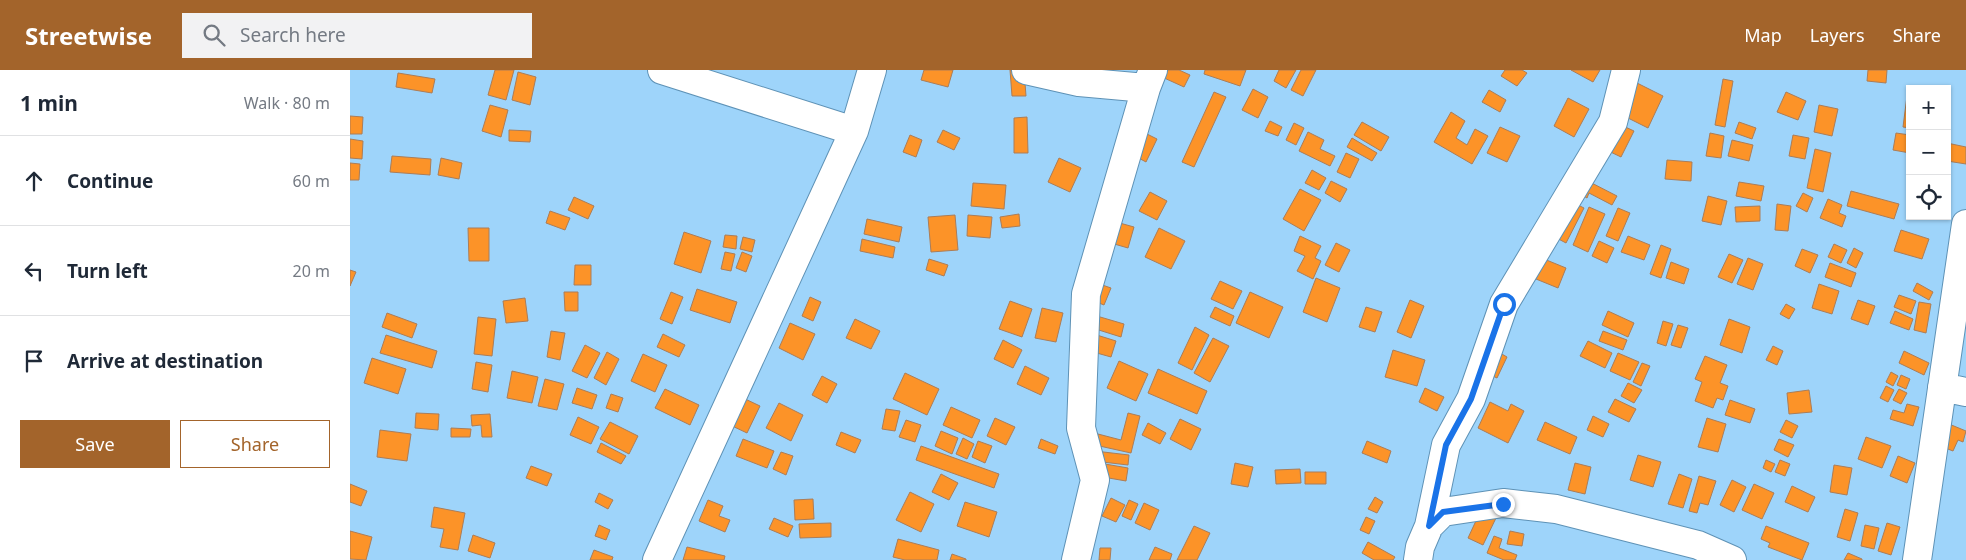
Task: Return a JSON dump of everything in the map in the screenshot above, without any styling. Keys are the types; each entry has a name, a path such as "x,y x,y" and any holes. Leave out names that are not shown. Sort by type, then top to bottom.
{"street":[{"path":"662,70 854,131"},
{"path":"657,560 854,131 872,70"},
{"path":"1026,70 1080,82 1150,79 1086,294 1081,428 1095,480 1076,560"},
{"path":"1418,560 1420,547 1429,526 1446,445 1471,399 1504,304 1613,122 1626,70"},
{"path":"1917,560 1954,390 1966,224"},
{"path":"1429,526 1443,512 1503,504 1547,508 1698,545 1732,560"}],"building":[{"path":"495,70 514,70 506,100 488,95"},
{"path":"924,70 953,70 948,87 921,80"},
{"path":"1010,70 1024,70 1026,96 1012,96"},
{"path":"1165,70 1179,70 1190,75 1184,87 1162,77"},
{"path":"1205,70 1246,70 1240,86 1204,74"},
{"path":"1279,70 1296,70 1286,88 1274,81"},
{"path":"1301,70 1316,70 1303,96 1291,90"},
{"path":"1505,70 1522,70 1527,73 1517,86 1501,76"},
{"path":"1571,70 1600,70 1593,82"},
{"path":"1868,70 1887,70 1886,83 1867,81"},
{"path":"518,72 536,77 530,105 512,100"},
{"path":"398,73 435,79 432,93 396,87"},
{"path":"1723,79 1733,81 1725,127 1715,125"},
{"path":"1631,80 1663,96 1648,128 1616,112"},
{"path":"1253,89 1268,97 1258,118 1242,110"},
{"path":"1489,90 1506,100 1500,112 1482,102"},
{"path":"1214,92 1226,97 1194,167 1182,162"},
{"path":"1786,92 1806,101 1798,120 1777,112"},
{"path":"1568,98 1589,109 1574,137 1554,126"},
{"path":"1906,104 1906,127 1903,127"},
{"path":"490,105 508,110 501,137 482,131"},
{"path":"1819,105 1838,109 1832,136 1814,132"},
{"path":"1451,112 1465,121 1456,138 1467,145 1475,129 1488,136 1472,164 1434,142"},
{"path":"350,116 363,117 362,134 350,134"},
{"path":"1027,117 1028,153 1014,153 1014,118"},
{"path":"1608,119 1634,131 1621,157 1596,145"},
{"path":"1270,121 1282,127 1278,136 1265,131"},
{"path":"1362,122 1389,137 1381,151 1354,135"},
{"path":"1739,122 1756,128 1752,139 1735,133"},
{"path":"1294,123 1304,128 1296,145 1286,140"},
{"path":"1133,127 1157,139 1146,162 1122,149"},
{"path":"1500,127 1520,136 1507,162 1487,153"},
{"path":"509,130 531,131 530,142 509,141"},
{"path":"943,130 960,138 954,150 937,142"},
{"path":"1308,132 1324,140 1320,149 1335,156 1330,166 1299,151"},
{"path":"1710,133 1724,136 1721,158 1706,156"},
{"path":"1896,133 1906,134 1906,152 1893,150"},
{"path":"910,135 922,140 916,157 903,152"},
{"path":"1793,135 1809,138 1805,159 1789,156"},
{"path":"1352,138 1377,153 1372,161 1347,147"},
{"path":"350,139 363,141 362,159 350,158"},
{"path":"1732,140 1753,145 1749,161 1728,156"},
{"path":"1951,144 1966,147 1966,164 1951,162"},
{"path":"1815,149 1831,153 1823,192 1807,188"},
{"path":"1346,153 1359,159 1350,178 1337,172"},
{"path":"392,156 431,159 430,175 390,172"},
{"path":"441,158 462,163 459,179 438,175"},
{"path":"1059,158 1081,168 1070,192 1048,182"},
{"path":"1667,160 1692,162 1691,181 1665,179"},
{"path":"350,163 360,164 359,180 350,180"},
{"path":"1312,170 1326,178 1319,190 1305,183"},
{"path":"1580,177 1617,196 1612,205 1589,193 1587,198 1573,190"},
{"path":"1331,181 1347,189 1340,202 1325,193"},
{"path":"1739,182 1764,186 1761,201 1736,196"},
{"path":"973,183 1006,185 1004,209 971,206"},
{"path":"1300,189 1321,200 1304,231 1283,219"},
{"path":"1851,191 1899,204 1894,219 1847,206"},
{"path":"1150,192 1167,201 1157,220 1139,211"},
{"path":"1803,193 1813,198 1807,212 1796,206"},
{"path":"1708,196 1727,201 1721,225 1702,221"},
{"path":"574,197 594,206 588,219 568,210"},
{"path":"1828,199 1842,205 1839,213 1846,216 1842,227 1820,218"},
{"path":"1568,200 1584,208 1566,243 1551,235"},
{"path":"1777,204 1791,206 1788,231 1775,230"},
{"path":"1760,206 1760,221 1736,222 1735,207"},
{"path":"1589,207 1605,214 1588,252 1573,245"},
{"path":"1618,208 1630,213 1618,241 1606,236"},
{"path":"550,211 570,218 565,230 546,223"},
{"path":"1019,214 1020,226 1002,228 1000,217"},
{"path":"955,215 958,250 931,252 928,217"},
{"path":"968,215 992,217 990,238 967,236"},
{"path":"867,219 902,227 899,242 864,234"},
{"path":"1109,220 1134,227 1128,248 1104,241"},
{"path":"468,228 489,228 489,261 469,261"},
{"path":"1159,228 1185,241 1171,269 1145,257"},
{"path":"1901,230 1929,239 1922,259 1894,251"},
{"path":"684,232 711,241 701,273 674,264"},
{"path":"725,235 737,236 736,249 723,247"},
{"path":"1300,236 1321,246 1315,258 1321,261 1313,279 1297,271 1305,256 1294,251"},
{"path":"1628,236 1650,245 1644,260 1621,252"},
{"path":"743,237 755,240 752,252 740,249"},
{"path":"862,239 895,247 893,258 860,251"},
{"path":"1599,241 1614,248 1607,263 1592,256"},
{"path":"1336,243 1350,250 1339,272 1325,265"},
{"path":"1834,244 1847,250 1841,263 1828,257"},
{"path":"1661,245 1671,249 1661,278 1650,274"},
{"path":"1854,248 1863,253 1856,268 1847,263"},
{"path":"1802,249 1818,255 1810,273 1795,266"},
{"path":"725,252 735,254 731,271 721,269"},
{"path":"742,252 752,256 746,272 736,268"},
{"path":"1729,254 1743,260 1732,283 1718,277"},
{"path":"1748,258 1763,264 1753,290 1737,284"},
{"path":"929,259 948,265 944,276 926,270"},
{"path":"1544,259 1566,268 1558,288 1536,279"},
{"path":"1671,262 1689,269 1684,284 1666,278"},
{"path":"1830,263 1856,273 1851,287 1825,277"},
{"path":"575,265 591,265 591,285 574,285"},
{"path":"350,270 356,272 350,286"},
{"path":"1316,278 1340,288 1327,322 1303,312"},
{"path":"1085,279 1111,288 1104,305 1079,295"},
{"path":"1220,281 1242,291 1233,309 1211,299"},
{"path":"1917,283 1933,292 1929,300 1913,291"},
{"path":"1819,284 1839,291 1832,314 1812,308"},
{"path":"697,289 737,302 730,323 690,310"},
{"path":"564,292 578,292 578,311 565,311"},
{"path":"671,292 683,297 672,324 660,319"},
{"path":"1250,292 1283,307 1269,338 1236,323"},
{"path":"1899,295 1916,301 1911,314 1894,307"},
{"path":"810,297 821,302 813,321 802,316"},
{"path":"525,298 528,321 506,323 503,301"},
{"path":"1410,300 1424,306 1411,338 1397,332"},
{"path":"1858,300 1875,306 1868,325 1851,319"},
{"path":"1010,301 1032,309 1022,337 999,329"},
{"path":"1919,302 1931,304 1926,333 1914,330"},
{"path":"1786,304 1795,309 1789,319 1780,314"},
{"path":"1215,307 1234,316 1230,326 1210,317"},
{"path":"1366,307 1382,312 1375,332 1359,327"},
{"path":"1042,308 1063,313 1056,342 1035,338"},
{"path":"1608,311 1634,323 1628,337 1602,325"},
{"path":"1895,311 1913,319 1909,330 1890,323"},
{"path":"387,313 417,324 412,338 382,327"},
{"path":"1090,314 1124,324 1121,337 1086,326"},
{"path":"478,317 496,319 492,356 474,354"},
{"path":"855,319 880,331 871,349 846,338"},
{"path":"1729,319 1750,327 1742,353 1720,345"},
{"path":"1663,321 1673,324 1666,346 1657,343"},
{"path":"790,323 815,334 803,360 779,348"},
{"path":"1678,325 1688,328 1681,348 1671,345"},
{"path":"1195,327 1209,335 1192,370 1178,363"},
{"path":"551,331 565,333 560,360 547,357"},
{"path":"1084,331 1116,341 1111,357 1079,348"},
{"path":"1603,331 1627,340 1623,350 1599,341"},
{"path":"663,334 685,345 679,357 657,347"},
{"path":"386,335 437,351 432,368 380,353"},
{"path":"1213,338 1229,346 1210,382 1194,373"},
{"path":"1003,340 1022,350 1013,368 994,359"},
{"path":"1588,341 1612,353 1605,368 1580,356"},
{"path":"585,345 600,353 587,378 572,371"},
{"path":"1773,346 1783,351 1777,365 1766,360"},
{"path":"1493,349 1507,357 1497,378 1482,371"},
{"path":"1393,350 1425,360 1417,386 1385,377"},
{"path":"1904,351 1929,363 1924,375 1899,363"},
{"path":"607,352 619,359 606,385 594,378"},
{"path":"1618,353 1639,362 1630,380 1610,371"},
{"path":"643,354 667,365 655,392 631,381"},
{"path":"1705,356 1727,365 1720,383 1728,386 1723,400 1717,398 1713,408 1695,401 1702,382 1695,379"},
{"path":"372,358 406,369 398,394 364,383"},
{"path":"1119,361 1148,374 1136,401 1107,388"},
{"path":"476,362 492,365 488,392 472,389"},
{"path":"1642,363 1650,366 1641,386 1633,382"},
{"path":"1025,366 1049,378 1041,395 1017,384"},
{"path":"1158,369 1207,391 1197,414 1148,393"},
{"path":"512,371 538,377 532,403 507,398"},
{"path":"1891,372 1898,376 1893,386 1886,382"},
{"path":"905,373 939,389 927,415 893,399"},
{"path":"1901,375 1910,379 1906,389 1897,385"},
{"path":"822,376 837,384 827,403 812,395"},
{"path":"545,379 564,384 557,410 538,406"},
{"path":"1628,383 1642,390 1634,403 1621,396"},
{"path":"1886,386 1894,390 1888,402 1880,398"},
{"path":"577,388 597,395 592,409 572,403"},
{"path":"1425,388 1444,397 1437,411 1419,402"},
{"path":"665,389 699,405 690,425 655,408"},
{"path":"1899,389 1907,393 1901,404 1893,400"},
{"path":"1809,390 1812,412 1789,414 1787,393"},
{"path":"611,394 623,398 618,412 606,408"},
{"path":"741,397 760,406 747,433 728,424"},
{"path":"1615,399 1636,409 1629,422 1608,412"},
{"path":"1730,400 1755,409 1750,423 1725,415"},
{"path":"1490,402 1508,411 1511,404 1524,411 1508,443 1478,428"},
{"path":"779,403 803,415 791,441 766,428"},
{"path":"1907,404 1919,407 1913,426 1890,419 1893,410 1904,413"},
{"path":"951,407 980,420 972,438 943,425"},
{"path":"886,409 900,411 895,431 882,429"},
{"path":"416,413 439,414 438,430 415,428"},
{"path":"1128,413 1140,416 1131,453 1095,445 1098,434 1121,440"},
{"path":"490,414 492,437 482,437 481,425 472,426 471,415"},
{"path":"1593,416 1609,424 1603,437 1587,430"},
{"path":"578,417 599,427 591,444 570,435"},
{"path":"995,418 1015,427 1006,445 987,436"},
{"path":"1707,418 1726,424 1718,452 1698,447"},
{"path":"1180,419 1201,429 1191,450 1170,439"},
{"path":"906,420 921,425 915,442 899,437"},
{"path":"1786,420 1798,426 1792,438 1780,432"},
{"path":"610,422 638,436 629,454 600,439"},
{"path":"1545,422 1577,437 1570,454 1537,440"},
{"path":"1148,423 1166,433 1160,444 1142,435"},
{"path":"1949,424 1966,431 1963,442 1958,440 1953,451 1940,446"},
{"path":"451,428 471,429 470,437 451,437"},
{"path":"380,430 411,434 407,461 377,457"},
{"path":"941,431 958,438 952,454 935,446"},
{"path":"841,432 861,440 855,453 836,445"},
{"path":"1866,437 1891,446 1882,468 1858,459"},
{"path":"963,438 974,444 967,459 956,454"},
{"path":"743,439 774,451 767,468 736,456"},
{"path":"1041,439 1058,446 1055,454 1038,448"},
{"path":"1779,439 1794,445 1788,457 1774,450"},
{"path":"978,441 992,446 985,463 972,457"},
{"path":"1367,441 1391,451 1387,463 1362,453"},
{"path":"601,443 626,456 621,464 597,452"},
{"path":"921,446 999,474 994,488 916,460"},
{"path":"1095,451 1129,455 1128,465 1094,461"},
{"path":"781,452 793,456 786,475 773,469"},
{"path":"1638,455 1661,462 1653,487 1630,480"},
{"path":"1898,456 1915,463 1907,483 1890,476"},
{"path":"1766,460 1775,464 1771,472 1763,468"},
{"path":"1780,460 1790,464 1785,476 1775,472"},
{"path":"1235,463 1253,467 1248,487 1231,484"},
{"path":"1575,463 1591,467 1585,494 1568,490"},
{"path":"1105,464 1128,468 1126,481 1103,477"},
{"path":"1834,465 1852,468 1847,495 1830,492"},
{"path":"531,466 552,474 547,486 526,478"},
{"path":"1300,469 1301,483 1276,484 1275,470"},
{"path":"1305,472 1326,472 1326,484 1305,484"},
{"path":"941,474 958,483 949,500 932,492"},
{"path":"1679,474 1692,479 1683,508 1668,504"},
{"path":"1699,476 1716,481 1708,505 1700,503 1697,513 1689,511"},
{"path":"1732,480 1746,487 1734,512 1720,505"},
{"path":"350,484 367,491 361,506 350,502"},
{"path":"1754,484 1774,493 1762,519 1742,510"},
{"path":"1792,486 1815,497 1808,512 1785,502"},
{"path":"910,492 934,504 921,532 896,520"},
{"path":"599,493 613,500 608,509 595,502"},
{"path":"1375,497 1383,502 1377,513 1368,509"},
{"path":"1111,498 1125,505 1116,522 1102,516"},
{"path":"813,499 814,519 795,520 794,500"},
{"path":"708,500 723,506 719,516 730,520 725,532 699,521"},
{"path":"1129,500 1138,504 1131,520 1122,516"},
{"path":"965,502 997,512 989,537 957,526"},
{"path":"1144,503 1159,510 1150,530 1135,523"},
{"path":"434,507 465,513 458,550 440,547 444,529 431,527"},
{"path":"1845,509 1858,513 1850,541 1837,537"},
{"path":"1481,510 1496,518 1483,545 1468,538"},
{"path":"1366,517 1375,521 1369,534 1360,530"},
{"path":"774,518 793,526 788,537 769,529"},
{"path":"831,523 831,537 800,538 799,524"},
{"path":"1887,523 1900,527 1891,555 1878,551"},
{"path":"599,525 610,530 606,540 595,536"},
{"path":"1865,525 1879,528 1874,549 1861,546"},
{"path":"1194,526 1210,533 1197,560 1177,560"},
{"path":"1766,526 1809,543 1802,560 1768,547 1770,543 1761,539"},
{"path":"350,531 372,537 366,560 350,559"},
{"path":"1510,531 1524,534 1522,546 1507,544"},
{"path":"473,535 495,543 490,558 468,551"},
{"path":"1494,536 1502,539 1499,548 1517,555 1515,560 1504,560 1487,553"},
{"path":"898,539 939,550 937,560 905,560 893,557"},
{"path":"1368,542 1395,557 1393,560 1374,560 1362,553"},
{"path":"687,547 725,556 724,560 683,560"},
{"path":"1155,547 1172,554 1170,560 1149,560"},
{"path":"1100,548 1111,548 1110,560 1099,560"},
{"path":"594,550 613,557 612,560 590,560"},
{"path":"1848,553 1862,559 1862,560 1844,560"},
{"path":"952,554 966,559 966,560 950,560"}],"route":[{"path":"1503,504 1443,512 1429,526 1446,445 1471,399 1504,304"}]}
